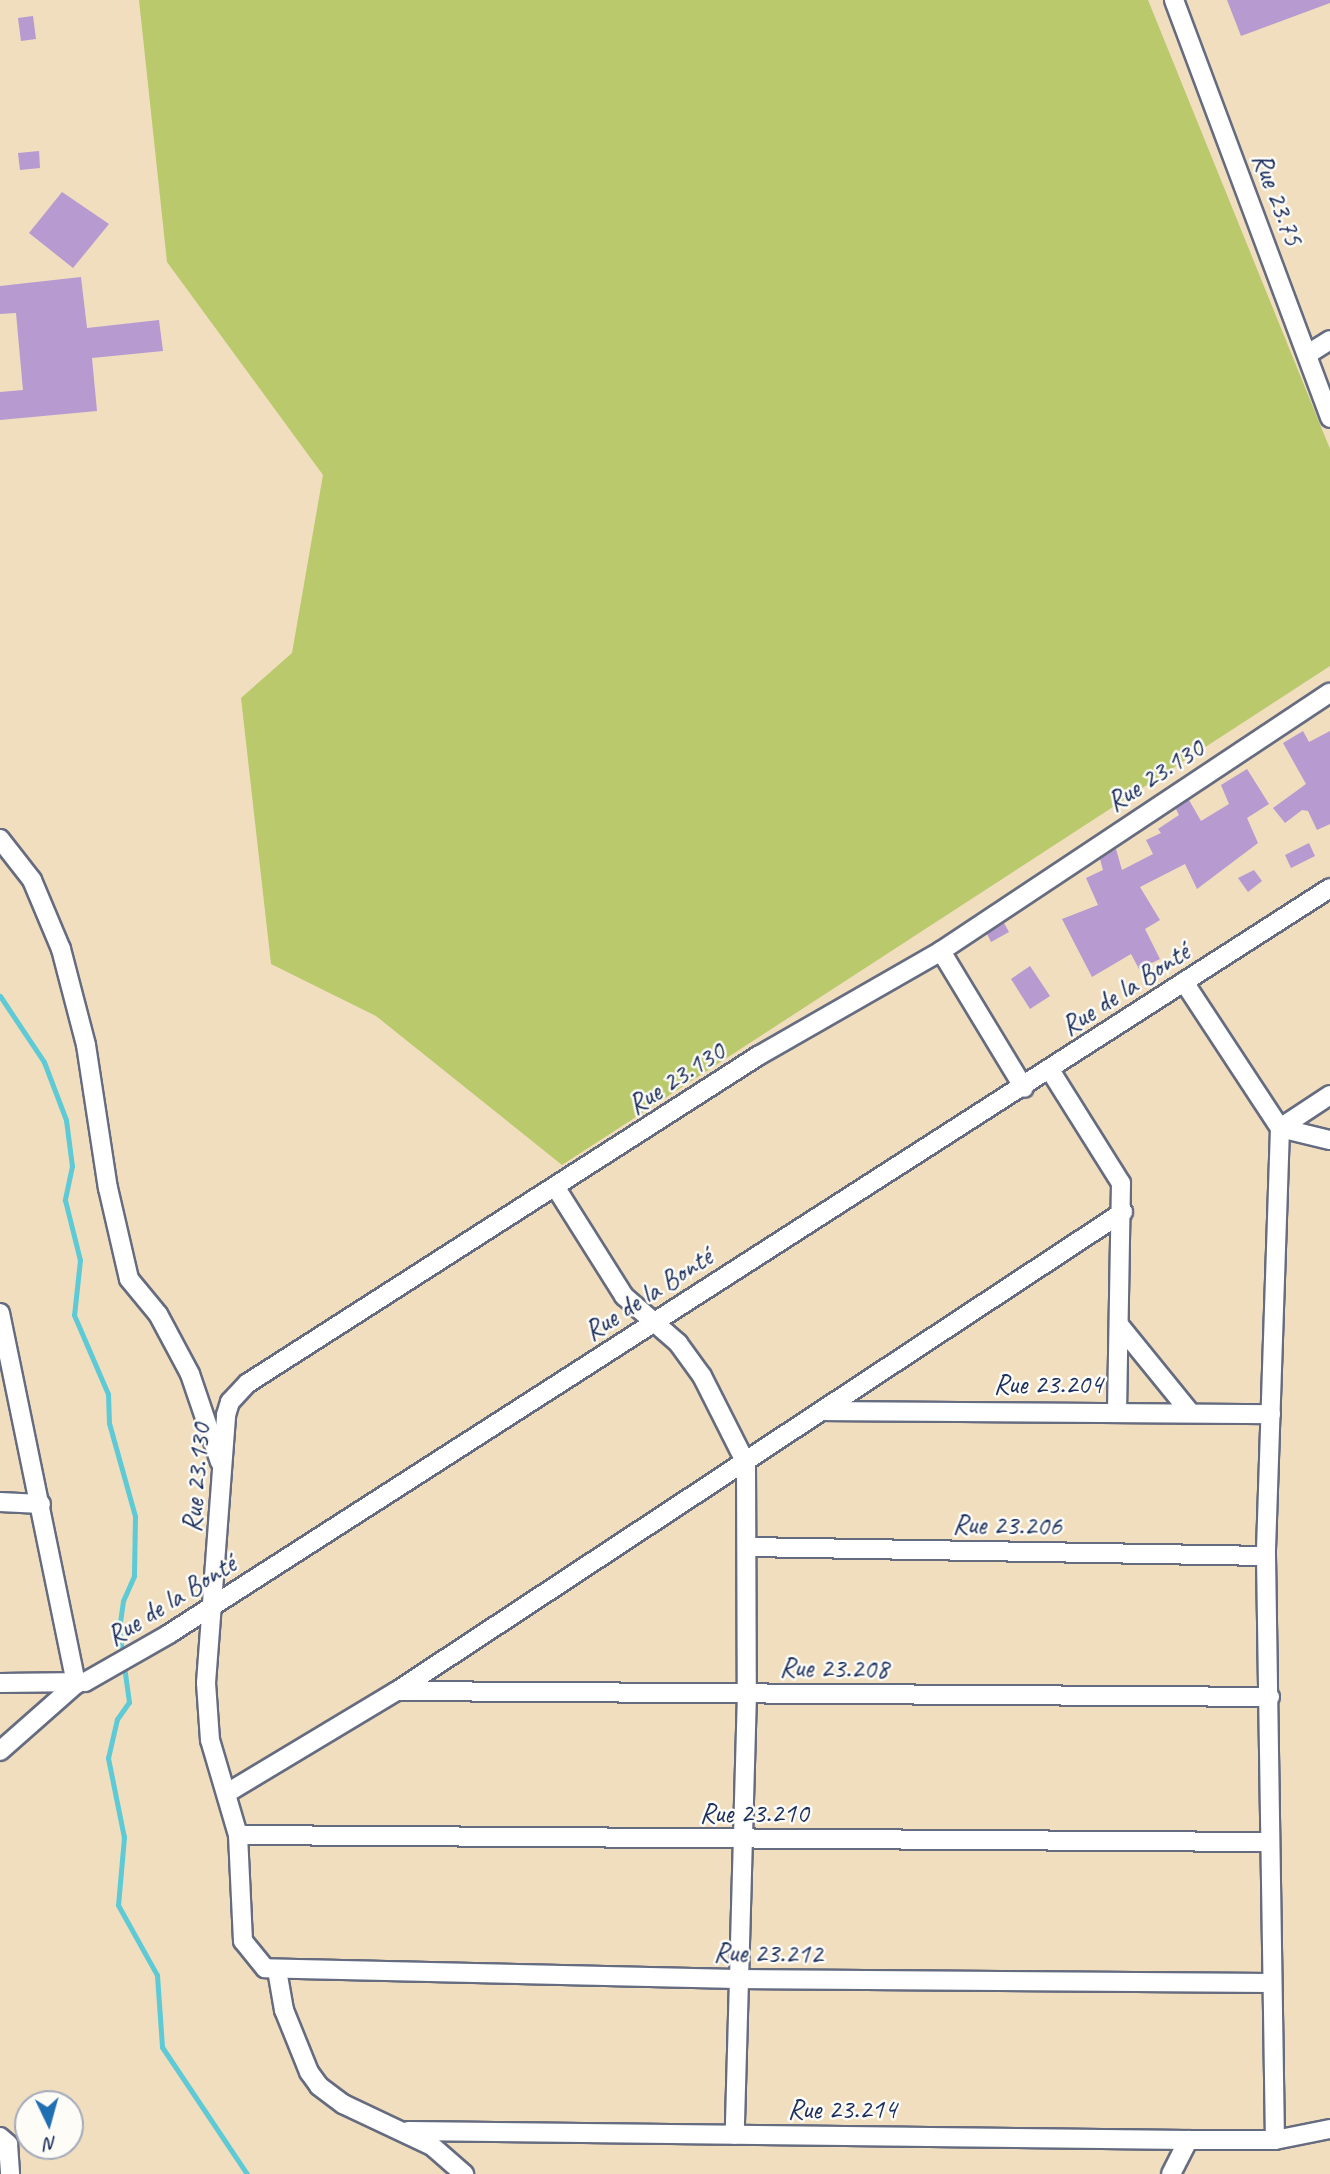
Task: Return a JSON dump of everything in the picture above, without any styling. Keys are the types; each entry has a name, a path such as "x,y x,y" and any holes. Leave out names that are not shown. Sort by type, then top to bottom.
{"street":[{"name":"Rue 23.75","path":"1174,0 1330,418"},
{"path":"1308,354 1330,340"},
{"name":"Rue 23.130","path":"271,1969 243,1941 238,1835 206,1718 222,1469 230,1402 248,1382 556,1188 758,1056 942,951 1330,693"},
{"path":"0,839 32,880 61,949 86,1045 108,1188 129,1279 158,1314 190,1374 222,1469"},
{"name":"Rue de la Bonté","path":"0,1751 84,1682 212,1608 651,1322 1024,1088 1330,888"},
{"path":"942,951 1024,1088"},
{"path":"1184,982 1280,1128 1266,1556 1270,1697 1270,1983 1275,2140"},
{"path":"1050,1070 1121,1183 1123,1212 1117,1410"},
{"path":"1280,1128 1330,1096"},
{"path":"1280,1128 1330,1140"},
{"path":"556,1188 624,1296 678,1343 702,1376 746,1463 747,1693 740,1839 735,2135"},
{"path":"227,1793 397,1691 826,1411 1123,1212"},
{"path":"0,1313 41,1504 84,1682 0,1683"},
{"path":"1120,1326 1188,1411"},
{"name":"Rue 23.204","path":"826,1411 1117,1410 1271,1414"},
{"path":"0,1502 41,1504"},
{"name":"Rue 23.206","path":"747,1546 1266,1556"},
{"name":"Rue 23.208","path":"397,1691 1270,1697"},
{"name":"Rue 23.210","path":"238,1835 1269,1842"},
{"path":"271,1969 309,2072 319,2086 354,2109 408,2132 446,2156 464,2174"},
{"name":"Rue 23.212","path":"271,1969 737,1979 1270,1983"},
{"name":"Rue 23.214","path":"408,2132 1275,2140 1330,2129"},
{"path":"0,2137 8,2144 10,2174"},
{"path":"1171,2174 1188,2140"}],"green space":[{"path":"139,0 1148,0 1330,449 1330,666 562,1165 376,1016 271,964 241,698 292,653 323,475 167,262"}],"building":[{"path":"1227,0 1330,0 1330,3 1241,36"},
{"path":"33,16 36,39 21,41 18,18"},
{"path":"39,151 40,168 20,170 18,153"},
{"path":"62,192 109,224 73,268 29,233"},
{"path":"81,277 87,328 159,320 163,351 92,358 97,411 0,420 0,392 23,390 16,313 0,314 0,286"},
{"path":"1303,731 1309,742 1330,731 1330,824 1317,830 1308,811 1302,810 1285,823 1273,808 1306,784 1283,743"},
{"path":"1247,769 1269,804 1247,818 1258,843 1197,889 1185,864 1140,887 1160,920 1145,929 1160,959 1139,969 1131,954 1092,977 1062,919 1098,905 1086,878 1103,870 1100,859 1116,849 1122,870 1153,854 1146,840 1161,833 1158,829 1179,815 1176,809 1189,800 1201,821 1229,804 1221,785"},
{"path":"1309,843 1315,856 1291,868 1285,855"},
{"path":"1254,870 1262,881 1248,892 1238,878"},
{"path":"1004,923 1009,932 991,942 987,934"},
{"path":"1030,966 1050,996 1030,1009 1011,979"}],"waterway":[{"path":"0,996 44,1062 66,1120 72,1166 65,1200 80,1260 74,1315 108,1394 109,1423 135,1516 134,1576 123,1601 119,1630 129,1702 117,1719 108,1758 124,1837 118,1905 157,1975 162,2047 247,2174"}]}
